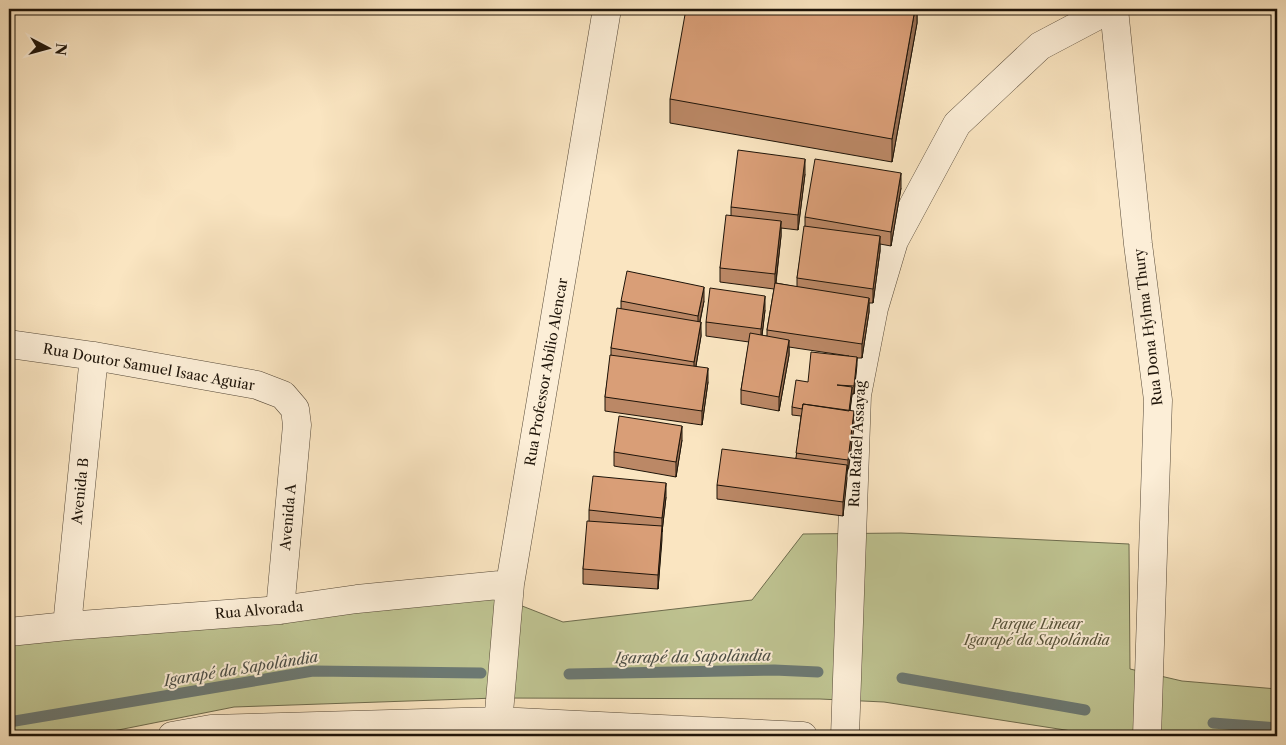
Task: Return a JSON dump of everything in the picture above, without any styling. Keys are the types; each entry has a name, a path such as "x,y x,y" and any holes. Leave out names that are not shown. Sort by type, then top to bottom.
{"street":[{"name":"Rua Professor Abílio Alencar","path":"498,729 510,584 607,9"},
{"name":"Rua Rafael Assayag","path":"845,736 857,395 874,308 894,241 958,124 1040,46 1110,9"},
{"name":"Rua Dona Hylma Thury","path":"1114,9 1138,244 1158,400 1147,736"},
{"name":"Rua Doutor Samuel Isaac Aguiar","path":"9,344 94,356 257,385 283,395 294,409 297,425"},
{"name":"Avenida B","path":"67,626 94,356"},
{"name":"Avenida A","path":"280,610 297,425"},
{"name":"Rua Alvorada","path":"9,632 280,610 356,599 510,584"},
{"path":"172,736 211,733 498,729 803,736"}],"green space":[{"name":"Parque Linear Igarapé da Sapolândia","path":"901,533 1129,544 1130,669 1182,681 1277,689 1277,736 1104,736 884,702 820,699 496,698 234,707 88,736 9,736 9,638 489,593 563,622 752,600 803,534"}],"building":[{"path":"686,9 915,9 892,139 670,99"},
{"path":"738,150 805,159 798,215 731,207"},
{"path":"815,159 901,173 891,232 805,217"},
{"path":"726,215 781,221 775,274 720,268"},
{"path":"804,226 880,236 873,289 797,278"},
{"path":"627,271 704,287 698,316 621,301"},
{"path":"775,283 869,298 862,344 767,330"},
{"path":"710,288 765,296 761,329 706,322"},
{"path":"617,308 701,322 694,362 611,348"},
{"path":"750,333 789,340 779,397 741,390"},
{"path":"811,352 857,357 854,386 837,385 852,387 849,411 803,404 802,409 792,407 796,380 808,382"},
{"path":"610,355 708,368 702,411 605,397"},
{"path":"803,404 854,411 848,460 796,453"},
{"path":"619,416 682,426 676,462 614,452"},
{"path":"722,449 847,465 843,502 717,485"},
{"path":"593,476 666,483 662,518 589,510"},
{"path":"587,521 662,526 658,575 583,569"}],"waterway":[{"name":"Igarapé da Sapolândia","path":"569,674 774,670 818,672"},
{"name":"Igarapé da Sapolândia","path":"9,722 313,671 481,673"},
{"name":"Igarapé da Sapolândia","path":"902,678 1085,710"},
{"name":"Igarapé da Sapolândia","path":"1213,723 1277,728"}]}
